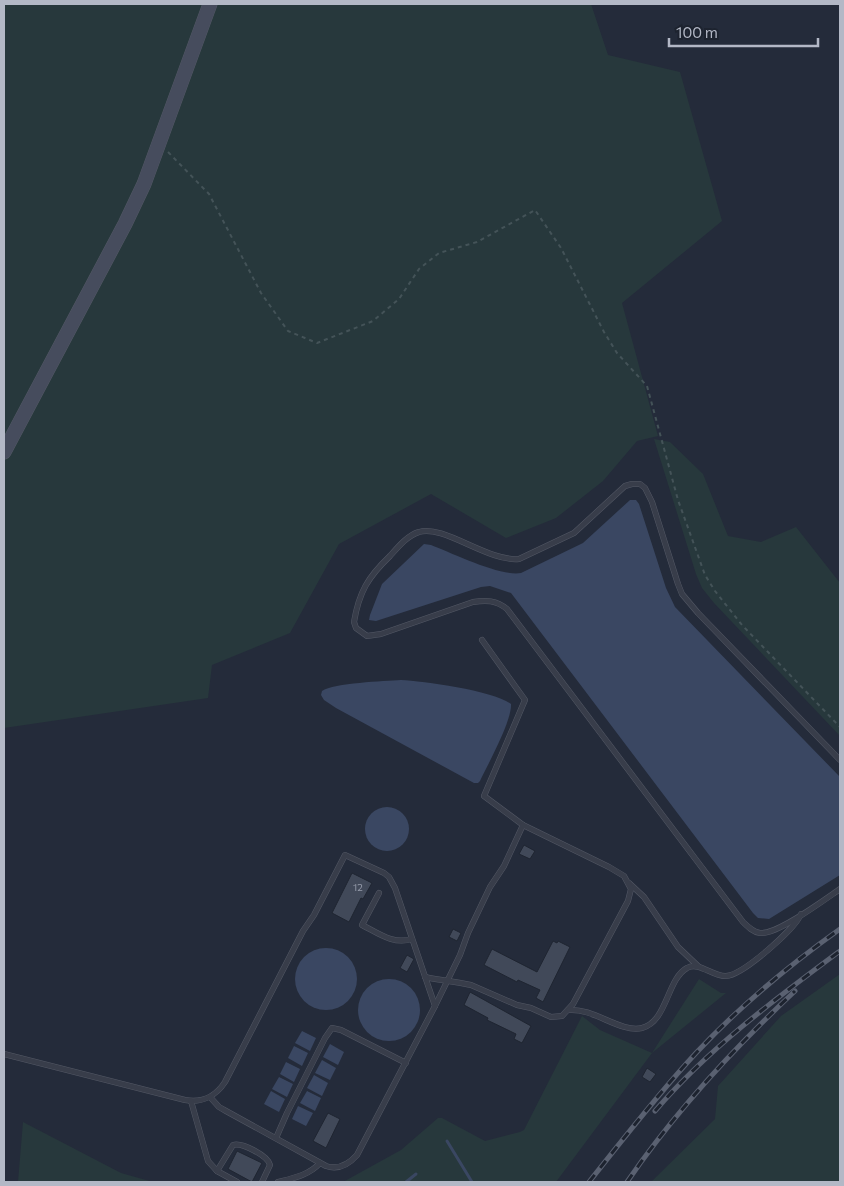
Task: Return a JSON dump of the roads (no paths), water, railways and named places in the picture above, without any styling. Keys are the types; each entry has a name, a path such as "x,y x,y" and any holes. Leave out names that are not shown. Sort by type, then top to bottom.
{"street":[{"path":"4,452 125,224 144,184 210,4"}],"lane":[{"path":"840,760 698,613 682,594 652,502 645,488 640,484 632,484 619,491 574,533 519,559 496,556 432,531 419,532 407,539 378,567 365,585 354,622 356,628 367,636 381,634 473,602 488,600 501,604 512,614 743,922 753,931 764,933 778,928 840,890"},
{"path":"482,640 525,700 484,796 522,825 624,876 644,897 685,955 699,967"},
{"path":"210,1097 219,1107 320,1163 337,1167 349,1162 357,1155 406,1063 448,981 482,904 504,866 522,825"},
{"path":"4,1054 191,1101 210,1097 225,1082 303,931 314,915 345,855 377,869 388,877 395,888 435,1006"},
{"path":"425,977 470,984 510,1002 552,1017 562,1016 569,1010 628,901 631,889 629,882"},
{"path":"379,893 362,925 391,940 401,942 412,939"},
{"path":"569,1010 588,1011 626,1027 646,1027 659,1013 681,973 690,966 699,967 721,976 737,972 786,934 798,921 801,914"},
{"path":"276,1138 328,1031 332,1028 338,1028 406,1063"},
{"path":"191,1101 208,1161 216,1170 237,1182"},
{"path":"216,1170 233,1145 238,1144 270,1162 262,1182"},
{"path":"278,1182 303,1175 314,1170 320,1163"}],"water":[{"path":"630,500 636,500 639,504 666,588 675,607 840,777 840,875 769,919 758,918 753,913 511,593 490,586 481,587 376,621 369,620 382,584 424,544 489,568 521,573 583,543"},
{"path":"401,680 425,682 475,691 503,699 511,704 504,731 478,783 474,783 336,708 324,700 321,695 322,691 337,686"},
{"path":"383,807 391,807 403,813 409,829 403,845 391,851 383,851 371,845 365,833 365,825 371,813"},
{"path":"326,948 338,950 348,957 355,967 357,979 355,991 348,1001 338,1008 326,1010 314,1008 304,1001 297,991 295,979 297,967 304,957 314,950"},
{"path":"389,979 401,981 411,988 418,998 420,1010 418,1022 411,1032 401,1039 389,1041 377,1039 367,1032 360,1022 358,1010 360,998 367,988 377,981"},
{"path":"302,1031 316,1038 310,1051 295,1043"},
{"path":"330,1044 344,1052 338,1065 323,1057"},
{"path":"294,1046 308,1053 302,1066 288,1058"},
{"path":"322,1060 336,1068 330,1080 315,1073"},
{"path":"286,1062 300,1069 294,1082 280,1074"},
{"path":"314,1075 328,1083 322,1096 307,1088"},
{"path":"279,1077 293,1084 287,1097 272,1089"},
{"path":"271,1091 285,1099 279,1112 264,1104"},
{"path":"307,1091 321,1098 315,1111 300,1103"},
{"path":"298,1106 313,1113 306,1126 292,1119"}],"waterway":[{"path":"447,1141 472,1182"},
{"path":"406,1182 416,1174"}],"railway":[{"path":"589,1182 641,1116 696,1053 765,987 840,929"},
{"path":"655,1111 697,1066 743,1026 840,951"},
{"path":"627,1182 685,1106 727,1058 795,991"}]}
